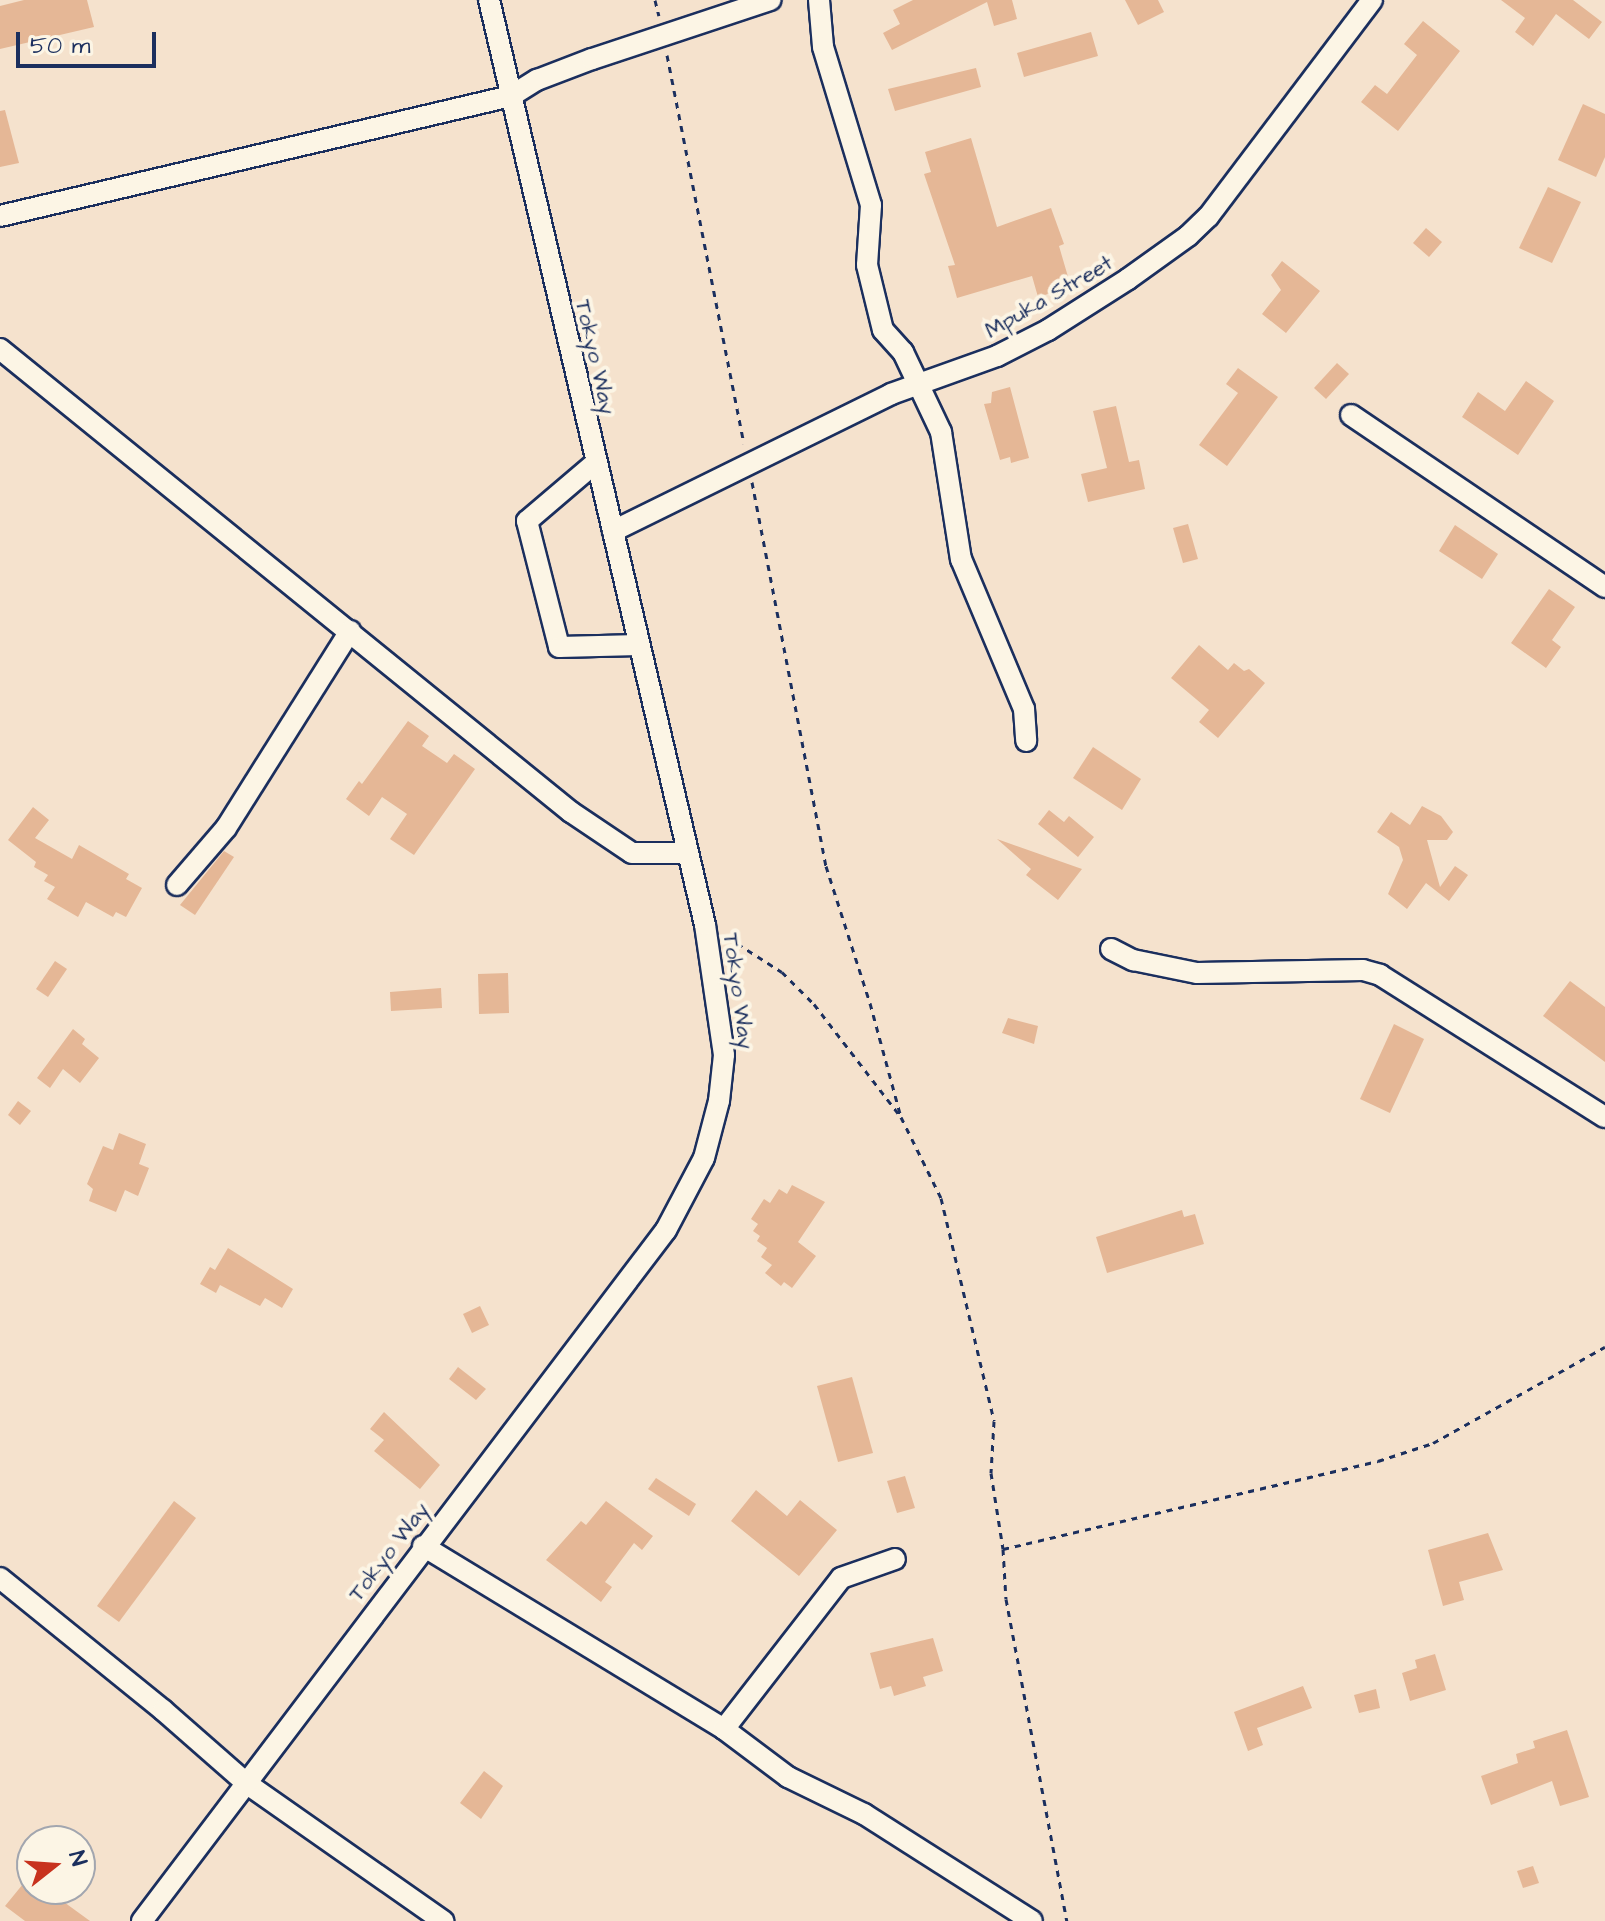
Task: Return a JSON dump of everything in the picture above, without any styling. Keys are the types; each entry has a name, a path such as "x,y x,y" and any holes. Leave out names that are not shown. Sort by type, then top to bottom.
{"street":[{"name":"Tokyo Way","path":"142,1921 423,1546 666,1230 704,1158 719,1101 724,1055 705,925 613,531 594,464 489,0"},
{"path":"0,216 511,96 537,80 770,0"},
{"path":"819,0 823,47 871,205 867,265 883,330 903,352 946,450 952,515 961,559 1024,709 1026,741"},
{"name":"Mpuka Street","path":"613,531 917,384 997,356 1048,330 1188,236 1208,217 1372,0"},
{"path":"0,349 571,812 619,847 646,854 688,853"},
{"path":"1351,415 1605,587"},
{"path":"594,464 527,521 559,647 639,645"},
{"path":"177,885 226,828 350,631"},
{"path":"1111,949 1133,960 1197,973 1352,970 1380,975 1605,1117"},
{"path":"423,1546 724,1729 788,1777 864,1814 1032,1921"},
{"path":"724,1729 841,1578 895,1559"},
{"path":"0,1578 163,1710 246,1783 443,1921"}],"path":[{"path":"655,0 826,866 870,1003 901,1117"},
{"path":"705,925 782,972 814,1004 901,1117 927,1166 948,1220 994,1421 991,1473 1003,1549 1006,1599 1067,1921"},
{"path":"1003,1549 1378,1461 1433,1443 1605,1347"}],"building":[{"path":"24,0 87,0 94,27 0,49 0,6"},
{"path":"913,0 1012,0 1017,19 994,26 987,2 892,50 883,33 900,24 893,10"},
{"path":"1125,0 1158,0 1164,12 1138,25"},
{"path":"1501,0 1573,0 1602,22 1589,39 1556,14 1533,46 1515,32 1525,18"},
{"path":"1423,21 1460,51 1398,131 1361,102 1375,85 1387,94 1417,55 1404,44"},
{"path":"1091,32 1098,56 1024,77 1017,53"},
{"path":"976,68 981,87 895,111 888,89"},
{"path":"1583,104 1605,114 1605,157 1596,177 1558,160"},
{"path":"5,110 19,163 0,167 0,111"},
{"path":"971,138 997,227 1051,208 1064,244 1059,246 1071,287 1038,297 1032,276 957,298 948,266 955,265 924,174 931,172 925,152"},
{"path":"1548,187 1581,202 1552,263 1519,248"},
{"path":"1426,228 1442,242 1429,257 1413,243"},
{"path":"1282,261 1320,291 1286,333 1262,314 1281,290 1271,275"},
{"path":"1337,363 1349,374 1326,399 1314,388"},
{"path":"1238,368 1278,397 1227,466 1199,445 1238,393 1226,384"},
{"path":"1526,381 1554,401 1518,455 1462,417 1478,392 1505,411"},
{"path":"1010,387 1029,458 1011,463 1010,457 1000,460 984,404 991,403 992,392"},
{"path":"1116,406 1129,462 1139,460 1145,489 1088,502 1081,474 1107,468 1093,411"},
{"path":"1188,524 1198,559 1183,563 1173,528"},
{"path":"1455,525 1498,554 1482,579 1439,551"},
{"path":"1549,589 1575,607 1552,640 1561,647 1546,668 1511,643"},
{"path":"1199,645 1228,670 1234,663 1244,671 1249,669 1265,683 1218,738 1199,722 1209,710 1171,678"},
{"path":"408,721 429,736 422,746 447,763 454,754 475,769 414,855 390,839 407,814 382,797 369,816 346,799 359,781 362,784"},
{"path":"1093,747 1141,779 1122,810 1073,778"},
{"path":"1422,806 1441,816 1453,832 1447,840 1427,840 1440,887 1455,866 1468,875 1449,901 1426,883 1407,909 1388,894 1403,860 1399,847 1377,832 1391,812 1410,825"},
{"path":"33,807 49,820 35,838 72,859 79,845 129,874 126,879 142,888 126,917 116,912 113,917 86,902 78,917 47,899 55,887 44,881 48,875 34,867 36,862 8,840"},
{"path":"1049,810 1064,822 1069,816 1094,837 1078,857 1038,824"},
{"path":"997,839 1082,869 1058,900 1026,875 1031,869"},
{"path":"224,851 234,857 195,915 180,905"},
{"path":"55,961 67,969 48,997 36,989"},
{"path":"508,973 509,1013 479,1014 478,974"},
{"path":"1570,981 1605,1007 1605,1062 1543,1016"},
{"path":"441,988 442,1008 391,1011 390,992"},
{"path":"1008,1018 1038,1026 1034,1044 1002,1033"},
{"path":"1394,1024 1424,1039 1390,1113 1360,1099"},
{"path":"73,1029 85,1039 82,1044 99,1058 80,1083 63,1069 50,1088 37,1078"},
{"path":"18,1101 31,1111 20,1125 8,1115"},
{"path":"119,1133 146,1144 139,1164 149,1168 138,1196 125,1190 116,1212 89,1201 93,1189 87,1184 103,1146 113,1150"},
{"path":"792,1185 825,1202 798,1242 816,1256 792,1288 784,1282 781,1286 765,1273 772,1265 761,1257 767,1248 757,1241 760,1236 753,1231 758,1224 751,1219 764,1199 770,1203 779,1189 787,1194"},
{"path":"1182,1210 1184,1217 1195,1214 1204,1244 1107,1273 1096,1237"},
{"path":"228,1248 293,1289 282,1308 265,1298 260,1306 220,1285 216,1293 200,1284 210,1267 215,1270"},
{"path":"480,1306 489,1325 472,1333 463,1314"},
{"path":"458,1367 486,1389 476,1400 449,1379"},
{"path":"852,1377 873,1453 838,1462 817,1386"},
{"path":"384,1412 440,1465 420,1489 374,1451 384,1440 370,1429"},
{"path":"905,1476 915,1508 897,1513 887,1481"},
{"path":"656,1478 696,1504 689,1516 648,1489"},
{"path":"756,1490 787,1516 800,1500 837,1530 799,1576 731,1521"},
{"path":"174,1501 196,1518 119,1622 97,1606"},
{"path":"606,1501 653,1536 642,1550 634,1543 605,1582 612,1587 601,1602 546,1560 581,1521 586,1525"},
{"path":"1488,1533 1503,1570 1459,1582 1464,1600 1443,1606 1428,1550"},
{"path":"933,1638 943,1671 923,1677 926,1686 894,1696 891,1686 880,1689 870,1653"},
{"path":"1435,1654 1446,1690 1410,1701 1402,1673 1417,1668 1415,1660"},
{"path":"1303,1686 1312,1708 1257,1728 1263,1745 1248,1751 1234,1712"},
{"path":"1376,1689 1380,1708 1359,1713 1354,1695"},
{"path":"1567,1730 1589,1797 1560,1806 1552,1781 1491,1805 1481,1776 1518,1763 1516,1754 1535,1748 1533,1741"},
{"path":"484,1771 503,1786 481,1819 460,1803"},
{"path":"1533,1866 1539,1883 1523,1888 1517,1871"},
{"path":"16,1893 16,1905 68,1905 90,1921 25,1921 5,1906"}]}
